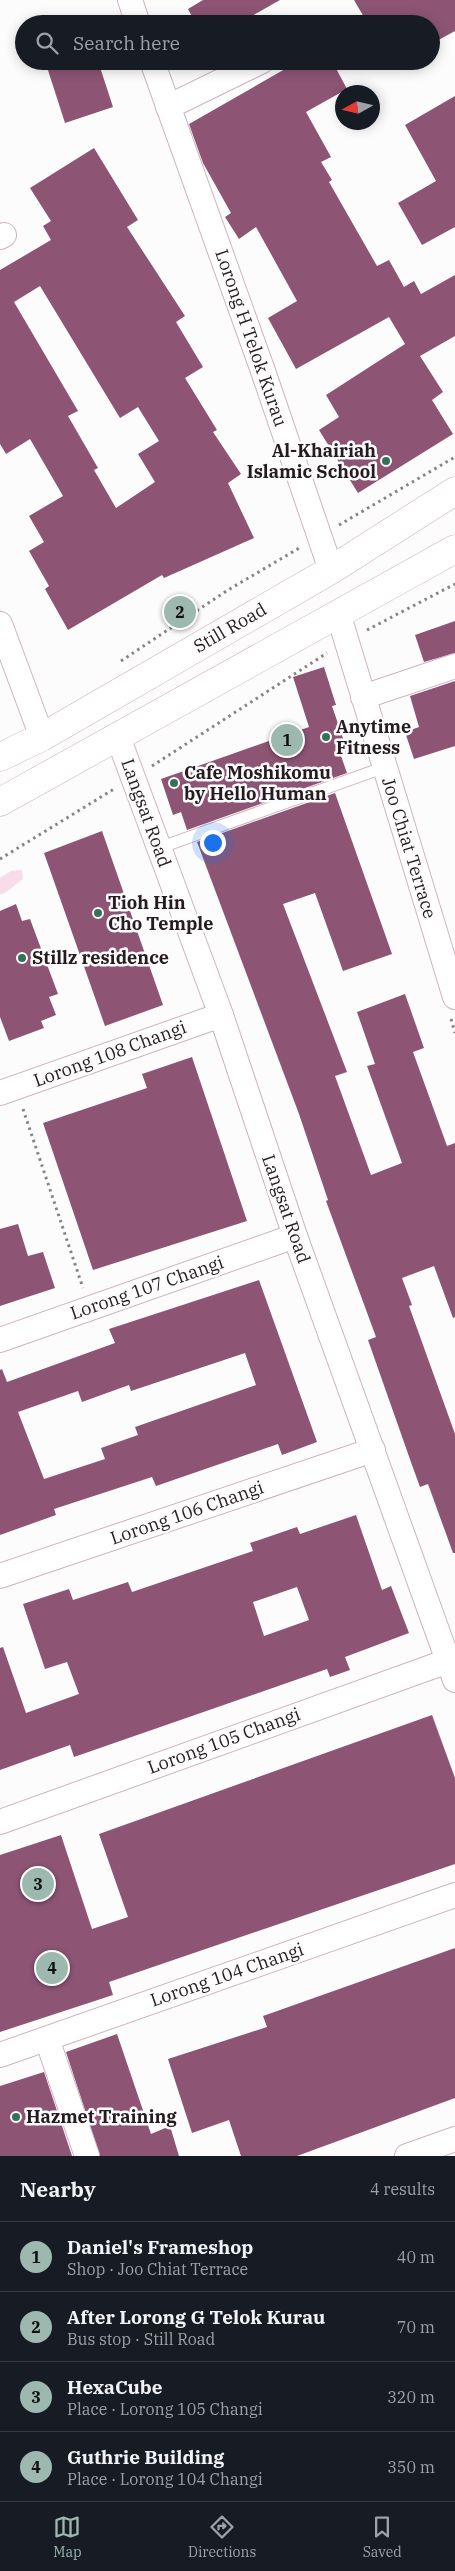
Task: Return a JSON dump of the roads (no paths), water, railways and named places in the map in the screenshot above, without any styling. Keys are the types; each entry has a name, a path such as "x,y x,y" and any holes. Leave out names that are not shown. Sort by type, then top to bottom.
{"highway":[{"name":"Still Road","path":"0,757 42,736 331,570 455,491"},
{"path":"0,802 455,549"}],"street":[{"path":"130,0 135,15"},
{"name":"Lorong H Telok Kurau","path":"155,70 264,370 331,570"},
{"path":"168,106 243,70"},
{"name":"Joo Chiat Terrace","path":"338,613 455,997"},
{"path":"0,624 42,736"},
{"path":"364,697 455,666"},
{"name":"Langsat Road","path":"118,737 221,1015 294,1236 452,1670"},
{"name":"Lorong 108 Changi","path":"10,1098 221,1015"},
{"name":"Lorong 107 Changi","path":"0,1340 294,1236"},
{"name":"Lorong 106 Changi","path":"0,1576 373,1450"},
{"name":"Lorong 105 Changi","path":"0,1822 452,1670"},
{"name":"Lorong 104 Changi","path":"0,2055 455,1896"},
{"path":"47,2039 87,2156"},
{"path":"406,2156 455,2140"}],"lane":[{"path":"159,848 385,767"}],"place":[{"name":"Al-Khairiah Islamic School","path":"386,461"},
{"name":"After Lorong G Telok Kurau","path":"180,612"},
{"name":"Anytime Fitness","path":"326,737"},
{"name":"Daniel's Frameshop","path":"287,740"},
{"name":"Cafe Moshikomu by Hello Human","path":"174,783"},
{"name":"Tioh Hin Cho Temple","path":"98,913"},
{"name":"Stillz residence","path":"22,958"},
{"name":"HexaCube","path":"38,1884"},
{"name":"Guthrie Building","path":"52,1968"},
{"name":"Hazmet Training","path":"16,2117"}]}
